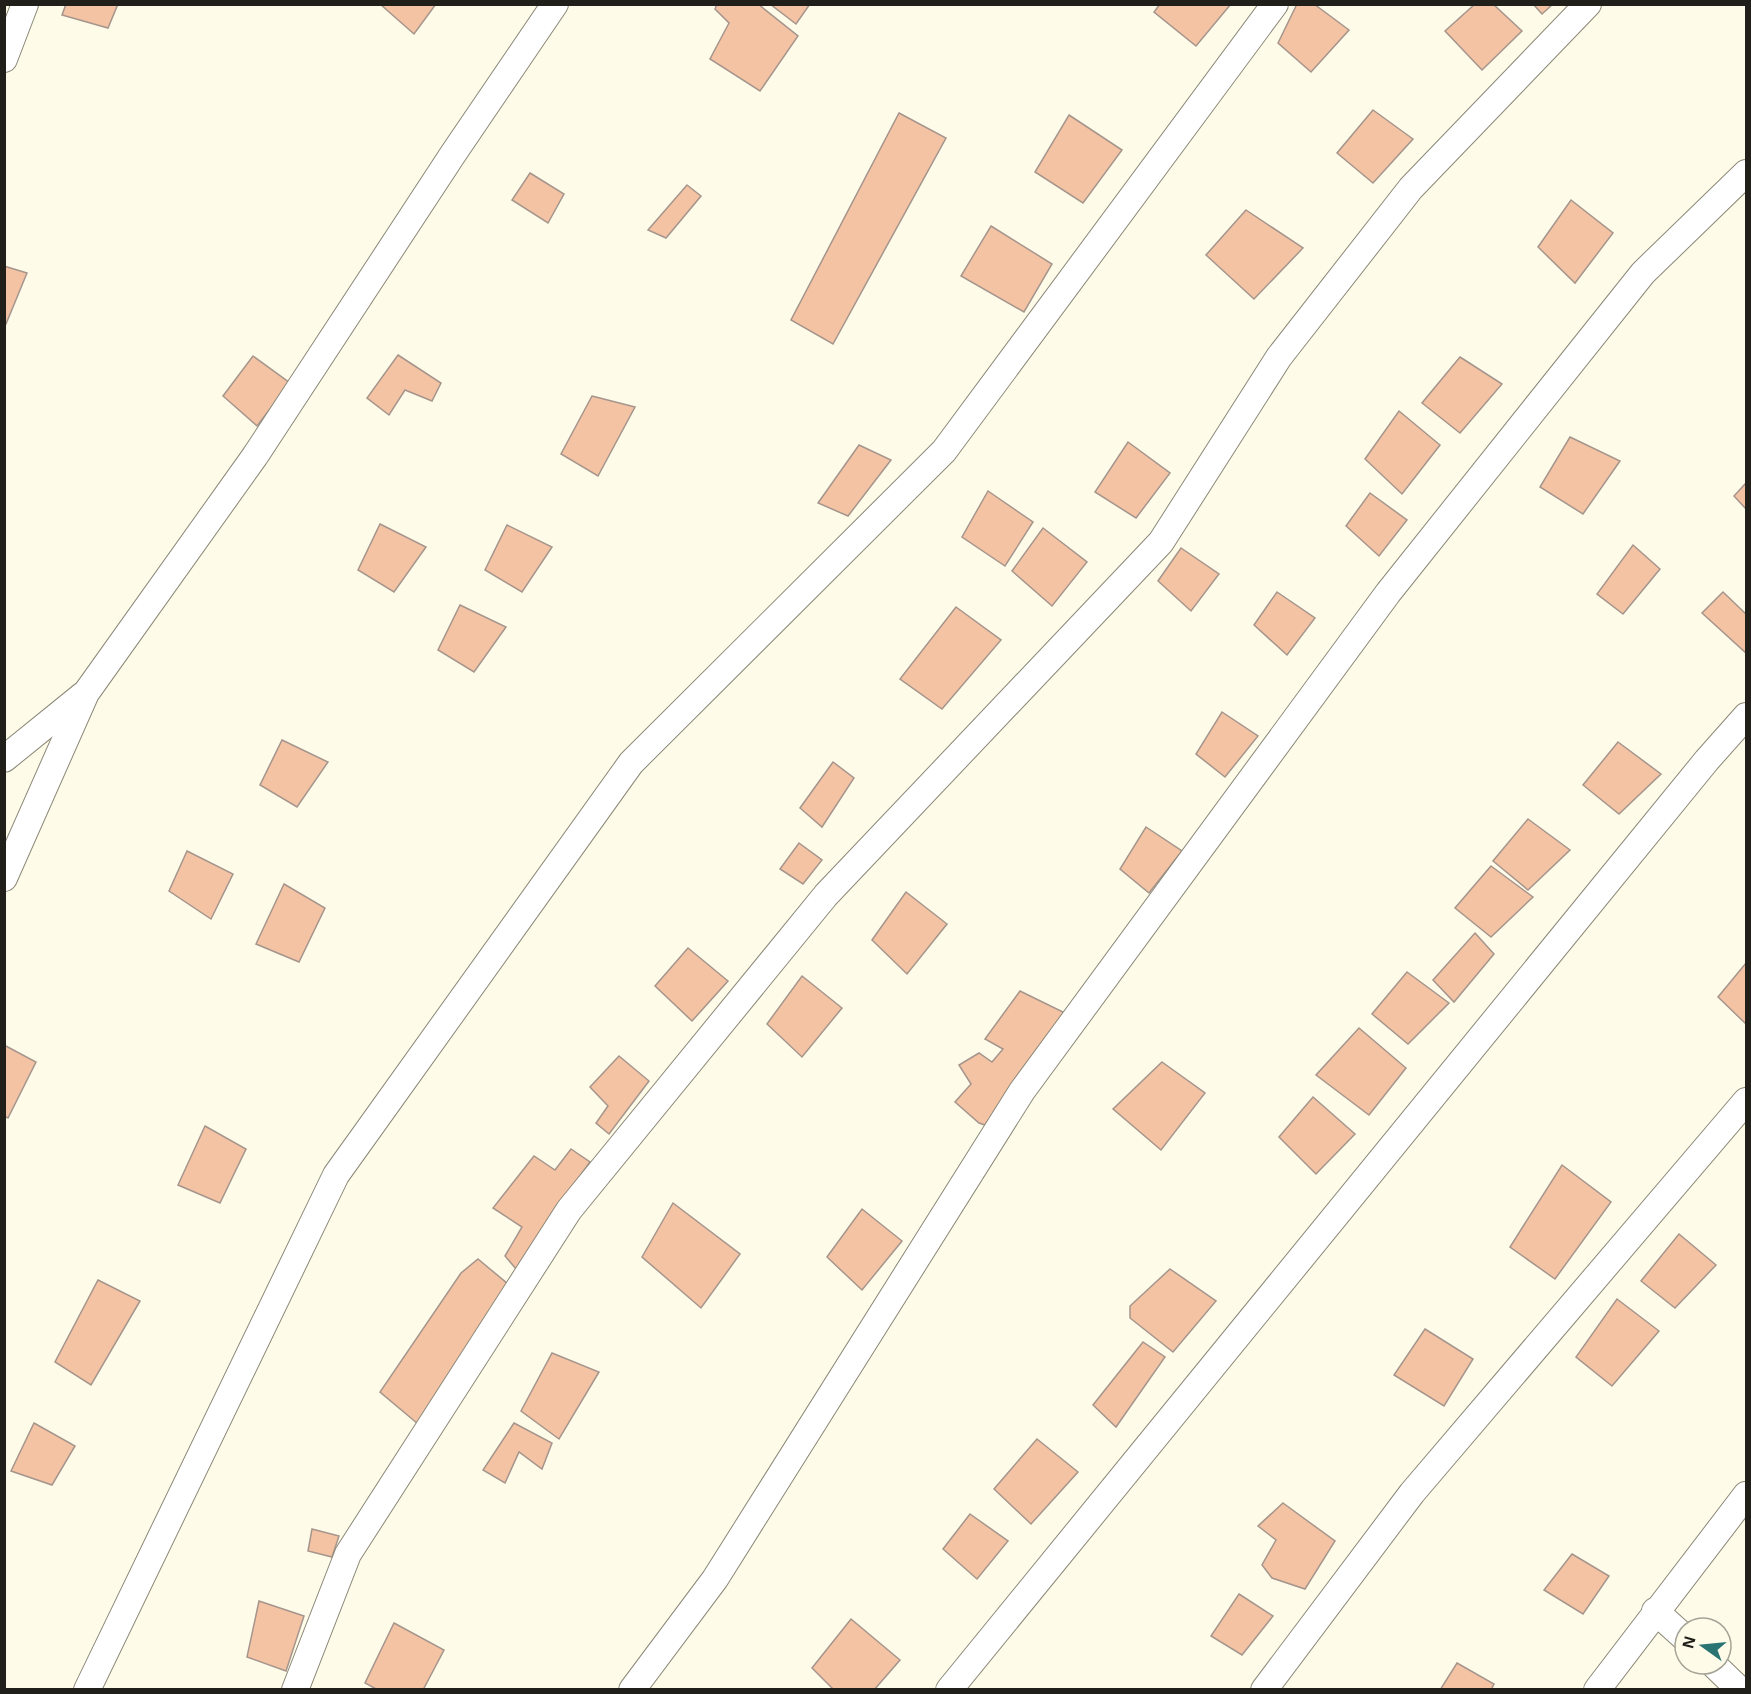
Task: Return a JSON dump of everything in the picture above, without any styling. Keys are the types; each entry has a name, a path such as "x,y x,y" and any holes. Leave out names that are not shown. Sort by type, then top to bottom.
{"street":[{"path":"4,59 25,4"},
{"path":"4,878 86,693 255,456 453,154 555,4"},
{"path":"87,1689 336,1175 631,763 944,451 1275,4"},
{"path":"295,1689 348,1554 569,1210 826,895 1161,542 1279,357 1411,188 1588,4"},
{"path":"632,1689 715,1579 1022,1091 1388,593 1643,273 1746,173"},
{"path":"4,759 86,693"},
{"path":"949,1689 1329,1221 1746,716"},
{"path":"1264,1689 1412,1493 1746,1101"},
{"path":"1597,1689 1746,1495"},
{"path":"1655,1611 1673,1627"},
{"path":"1726,1676 1740,1689"}],"building":[{"path":"66,4 118,4 108,28 62,15"},
{"path":"380,4 436,4 414,34"},
{"path":"717,4 758,4 798,36 760,91 710,59 729,23 715,9"},
{"path":"770,4 810,4 796,24"},
{"path":"1160,4 1231,4 1196,46 1154,12"},
{"path":"1297,4 1314,4 1349,30 1311,72 1278,43"},
{"path":"1475,4 1493,4 1522,31 1482,70 1445,31"},
{"path":"1533,4 1553,4 1542,14"},
{"path":"1373,110 1413,139 1373,183 1337,153"},
{"path":"899,113 946,138 833,344 791,320"},
{"path":"1069,115 1122,150 1083,203 1035,172"},
{"path":"530,173 564,194 548,223 512,200"},
{"path":"687,185 701,196 666,238 648,230"},
{"path":"1571,200 1613,233 1575,283 1538,247"},
{"path":"1246,210 1303,248 1254,299 1206,255"},
{"path":"991,226 1052,264 1024,312 961,276"},
{"path":"4,266 27,273 6,324 4,323"},
{"path":"398,355 441,383 432,401 405,390 389,415 367,398"},
{"path":"253,356 290,383 257,426 223,396"},
{"path":"1460,357 1502,384 1460,433 1422,403"},
{"path":"592,396 635,407 598,476 561,454"},
{"path":"1399,411 1440,445 1402,494 1365,459"},
{"path":"1570,437 1620,461 1583,514 1540,487"},
{"path":"1128,442 1170,473 1136,518 1095,492"},
{"path":"859,445 891,460 848,516 818,503"},
{"path":"1746,483 1746,509 1734,496"},
{"path":"988,491 1033,522 1005,566 962,537"},
{"path":"1370,493 1407,520 1379,556 1346,526"},
{"path":"380,524 426,547 394,592 358,570"},
{"path":"507,525 552,547 522,592 485,570"},
{"path":"1043,528 1087,562 1052,606 1012,571"},
{"path":"1633,545 1660,569 1623,614 1597,594"},
{"path":"1181,548 1219,574 1191,611 1158,581"},
{"path":"1277,592 1315,618 1287,655 1254,625"},
{"path":"1723,592 1746,614 1746,653 1702,613"},
{"path":"460,605 506,627 474,672 438,650"},
{"path":"956,607 1001,640 942,709 900,679"},
{"path":"1222,712 1258,736 1225,777 1196,754"},
{"path":"282,740 328,762 297,807 260,785"},
{"path":"1618,742 1661,774 1619,814 1583,785"},
{"path":"833,762 854,778 822,827 800,808"},
{"path":"1528,819 1570,850 1528,890 1493,861"},
{"path":"1146,827 1182,851 1149,893 1120,869"},
{"path":"799,843 822,860 803,884 780,869"},
{"path":"187,851 233,874 211,919 169,891"},
{"path":"1491,866 1533,897 1491,937 1455,908"},
{"path":"284,884 325,908 299,962 256,944"},
{"path":"906,892 947,924 907,974 872,940"},
{"path":"1475,933 1494,954 1454,1002 1433,980"},
{"path":"688,948 728,981 692,1021 655,986"},
{"path":"1746,963 1746,1024 1718,997"},
{"path":"1407,972 1449,1003 1408,1044 1372,1014"},
{"path":"802,976 842,1008 802,1057 767,1024"},
{"path":"1020,991 1065,1013 985,1125 979,1123 955,1102 971,1084 959,1065 979,1053 992,1062 1003,1049 985,1039"},
{"path":"1359,1028 1406,1068 1369,1115 1316,1075"},
{"path":"4,1045 36,1062 8,1118 4,1116"},
{"path":"619,1056 649,1081 609,1134 596,1123 608,1106 590,1087"},
{"path":"1162,1062 1205,1093 1161,1150 1113,1109"},
{"path":"1313,1097 1355,1134 1316,1174 1279,1137"},
{"path":"205,1126 246,1149 220,1203 178,1185"},
{"path":"571,1149 590,1162 554,1212 517,1270 505,1256 522,1227 493,1208 534,1156 555,1170"},
{"path":"1562,1165 1611,1202 1555,1279 1510,1247"},
{"path":"673,1203 740,1254 701,1308 642,1257"},
{"path":"862,1209 902,1241 862,1290 827,1257"},
{"path":"1679,1234 1716,1265 1675,1308 1641,1281"},
{"path":"478,1259 508,1284 418,1424 380,1392 461,1273"},
{"path":"1170,1269 1216,1301 1173,1352 1130,1318 1130,1306"},
{"path":"98,1280 140,1301 91,1385 55,1362"},
{"path":"1617,1299 1659,1331 1612,1386 1576,1357"},
{"path":"1425,1329 1473,1359 1444,1406 1394,1375"},
{"path":"1143,1342 1165,1357 1116,1427 1093,1405"},
{"path":"552,1353 599,1372 559,1439 521,1411"},
{"path":"34,1423 75,1446 52,1485 11,1471"},
{"path":"514,1423 552,1443 542,1469 519,1452 505,1483 483,1470"},
{"path":"1037,1439 1078,1472 1031,1524 994,1489"},
{"path":"1283,1503 1335,1541 1305,1589 1272,1578 1262,1565 1276,1540 1258,1526"},
{"path":"970,1514 1008,1541 977,1579 943,1549"},
{"path":"312,1529 339,1536 332,1557 308,1551"},
{"path":"1572,1554 1609,1576 1583,1614 1544,1590"},
{"path":"1239,1594 1273,1616 1242,1655 1211,1636"},
{"path":"259,1601 304,1616 286,1671 247,1657"},
{"path":"851,1619 900,1660 874,1690 834,1690 812,1668"},
{"path":"394,1623 444,1650 423,1690 378,1690 365,1683"},
{"path":"1457,1663 1494,1684 1491,1690 1440,1690"}]}
